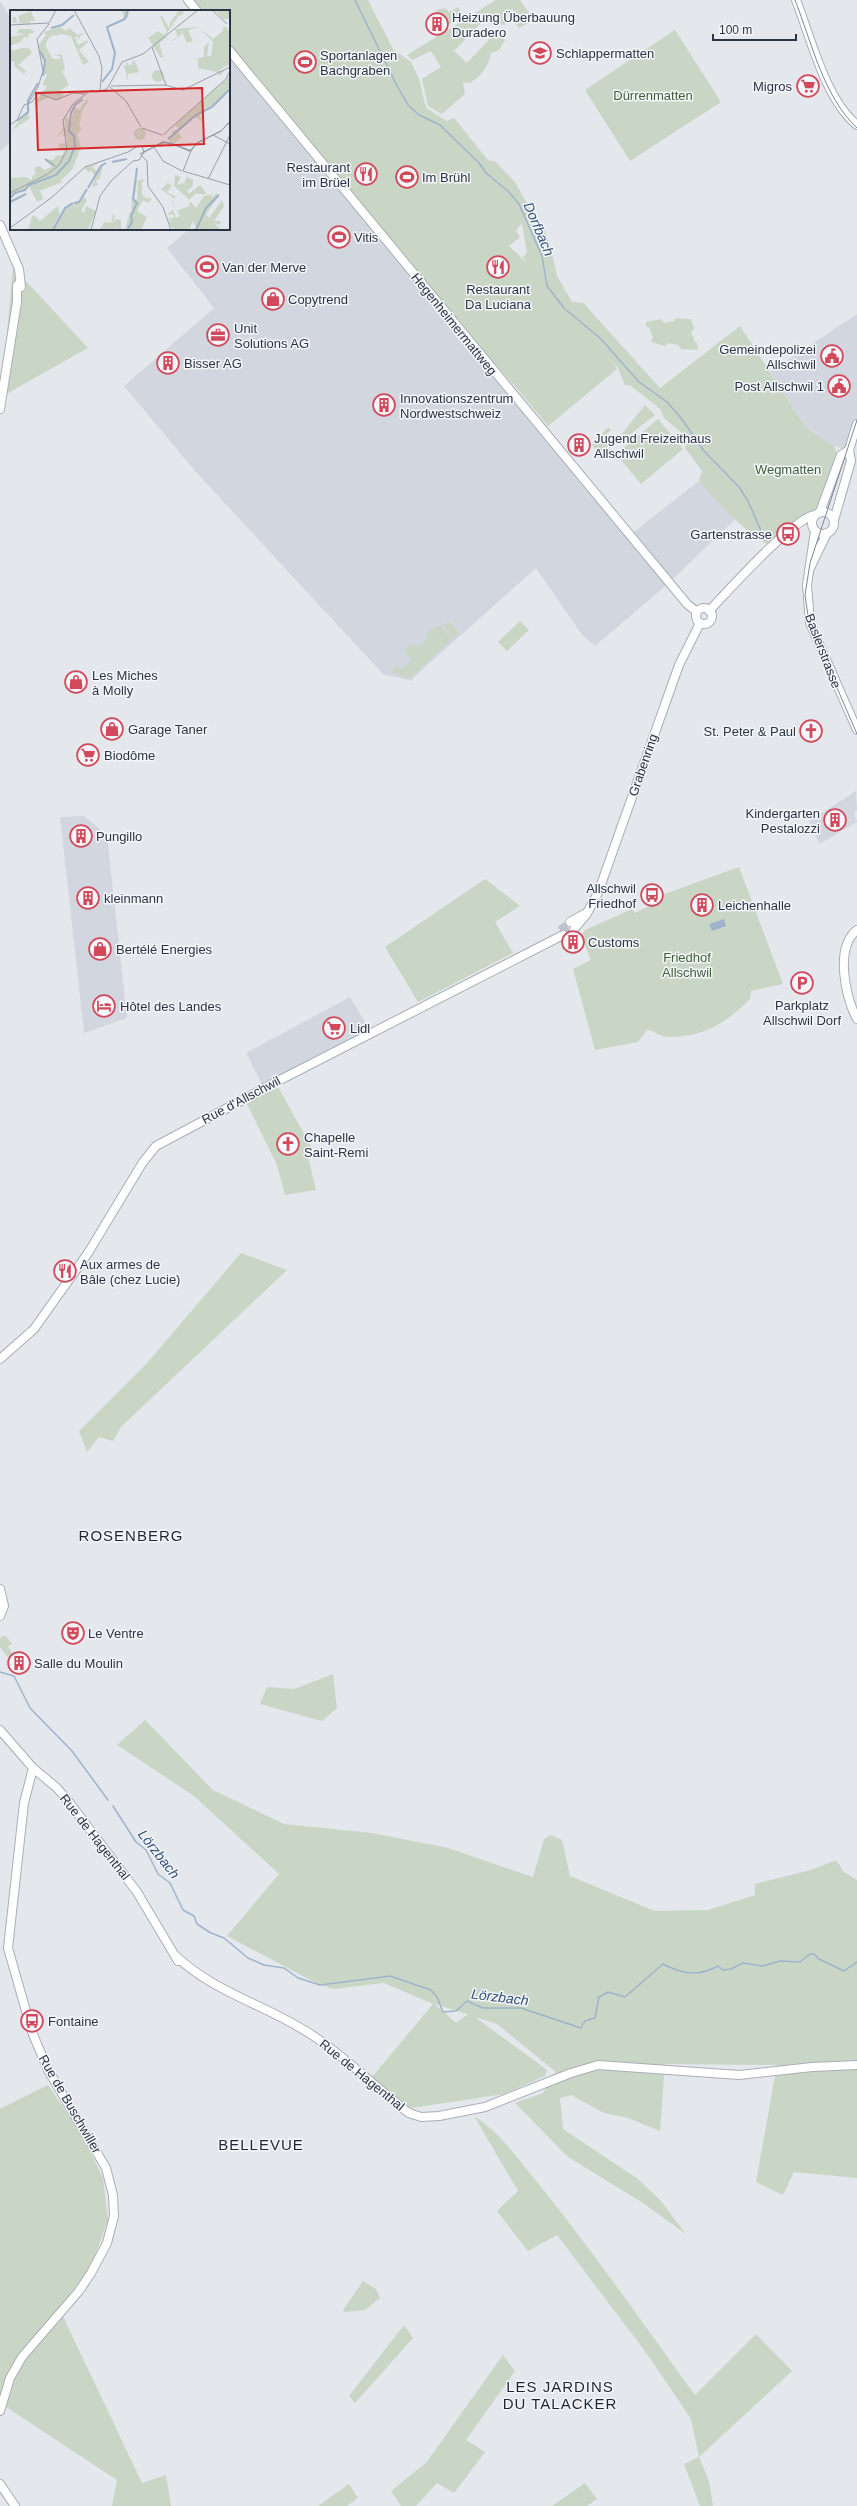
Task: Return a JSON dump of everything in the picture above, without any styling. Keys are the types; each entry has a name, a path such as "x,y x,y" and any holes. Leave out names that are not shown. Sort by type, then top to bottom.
{"main road":[{"path":"188,0 196,10"},
{"path":"796,0 834,96 847,115 857,125"},
{"name":"Hegenheimermattweg","path":"230,51 686,604 697,612"},
{"path":"0,225 19,269 20,283 22,286 20,299 17,302 0,409"},
{"path":"794,528 815,530 827,534 833,529 834,520 851,462 849,450 857,424"},
{"path":"815,530 812,521 818,513 841,455 849,450"},
{"path":"709,611 743,574 801,522 818,513 829,513 834,520"},
{"name":"Baslerstrasse","path":"815,530 806,595 810,623 857,730"},
{"name":"Baslerstrasse","path":"810,569 817,558 827,534"},
{"path":"703,609 709,611 712,617 710,621 705,624 700,623 697,618 697,612 703,609"},
{"name":"Grabenring","path":"572,926 590,908 680,664 700,623"},
{"path":"856,931 846,952 844,974 848,999 857,1019"},
{"name":"Rue d'Allschwil","path":"0,1359 34,1329 88,1253 143,1162 156,1146 283,1078 560,934"},
{"path":"0,1589 4,1606 0,1616"},
{"name":"Rue de Hagenthal","path":"0,1730 33,1768 62,1793 146,1904 176,1956 195,1973 227,1992 316,2037 404,2110 414,2116 439,2116 485,2106 571,2073 598,2066 739,2075 812,2067 857,2065"},
{"name":"Rue de Buschwiller","path":"0,2411 10,2378 22,2357 79,2291 91,2273 107,2243 114,2216 113,2195 106,2168 48,2070 32,2032 8,1948 24,1803 33,1768"},
{"path":"0,2484 14,2506"}],"shaded area":[{"path":"0,1 10,17 10,143 0,152"},
{"path":"230,51 630,535 699,481 735,519 669,583 595,646 582,635 536,568 414,677 412,681 383,674 196,472 124,386 214,308 167,248 188,230 230,230"},
{"path":"857,314 857,424 848,450 834,446 806,428 770,372"},
{"path":"856,791 857,810 854,812 857,822 819,844 809,821"},
{"path":"84,816 107,835 127,1018 84,1033 60,817"},
{"path":"350,997 369,1029 262,1085 246,1053"}],"green space":[{"name":"Wegmatten","path":"188,0 368,0 393,49 411,62 419,79 426,108 447,121 454,118 488,160 496,162 515,182 531,211 543,226 550,245 557,276 572,302 584,303 660,388 740,326 806,428 834,446 839,458 820,512 770,546 760,540 732,516 699,481 702,471 685,448 687,437 664,418 661,410 630,385 625,385 618,368 610,359 617,369 548,426 516,387 430,294 230,51 230,10 196,10","holes":["522,223 527,253 523,257 527,263 509,246 520,237 516,231"]},
{"path":"496,0 520,0 534,20 519,28 514,22 513,9 507,11 505,25 491,23 488,16 454,51 467,63 496,32 505,40 499,50 491,53 486,67 478,77 470,83 463,82 465,94 442,114 428,106 422,79 441,67 431,51 412,60 407,55"},
{"path":"458,7 463,16 446,26 436,10 445,8 449,12"},
{"name":"Dürrenmatten","path":"675,30 721,102 630,161 585,90"},
{"path":"13,267 88,348 1,397"},
{"path":"676,318 691,319 694,329 691,332 695,342 697,343 698,350 681,349 678,345 668,343 665,346 651,342 653,337 649,327 646,327 646,322 661,319 664,323 674,321"},
{"path":"645,405 655,415 618,444 616,441"},
{"path":"658,419 683,449 641,484 616,454"},
{"path":"608,427 611,430 602,438 609,445 606,448 609,452 603,458 592,445"},
{"path":"449,621 459,633 453,638 443,626"},
{"path":"520,621 529,630 507,651 498,642"},
{"path":"440,625 452,639 411,678 390,672 398,666 401,669 412,660 404,650 411,644 420,647 428,637 426,632"},
{"name":"Friedhof Allschwil","path":"739,867 783,984 751,991 750,999 741,1008 723,1022 703,1031 693,1034 668,1037 647,1030 638,1042 595,1050 573,969 591,960 581,936 585,930 632,909 635,913 658,902 656,897"},
{"path":"485,879 520,906 495,922 513,953 418,1002 385,947"},
{"path":"278,1087 312,1148 307,1152 316,1190 285,1195 277,1165 246,1102"},
{"path":"241,1253 287,1270 121,1427 113,1441 99,1437 87,1452 79,1431 148,1362"},
{"path":"5,1635 12,1644 8,1646 13,1655 8,1658 0,1647 0,1638"},
{"path":"333,1674 337,1708 322,1721 260,1704 267,1687 294,1689"},
{"path":"145,1720 213,1790 284,1824 372,1833 448,1848 533,1877 544,1839 551,1835 562,1840 570,1876 655,1911 708,1910 755,1895 755,1884 811,1870 836,1860 844,1872 857,1880 857,2178 794,2172 783,2195 756,2182 777,2065 665,2064 660,2131 628,2118 604,2113 571,2095 560,2098 563,2129 638,2179 660,2200 686,2234 643,2203 568,2157 515,2103 543,2093 556,2072 497,2024 475,2017 547,2070 545,2076 504,2094 411,2108 406,2106 372,2077 433,2004 384,1983 334,1989 318,1984 227,1936 279,1874 194,1796 117,1745","holes":["435,2004 467,2014 456,2023"]},
{"path":"48,2085 81,2133 103,2178 108,2220 91,2267 59,2308 142,2483 166,2475 171,2506 112,2506 117,2480 0,2403 0,2109"},
{"path":"474,2116 502,2140 561,2212 695,2395 756,2334 792,2371 699,2457 691,2419 645,2351 557,2235 528,2251 497,2211 518,2191"},
{"path":"363,2281 376,2289 380,2298 365,2310 345,2312 343,2310"},
{"path":"404,2325 413,2338 355,2403 349,2396"},
{"path":"503,2355 515,2371 466,2440 485,2452 454,2493 437,2483 416,2506 401,2506 391,2491 426,2463"},
{"path":"699,2457 709,2481 713,2506 700,2506 684,2464"},
{"path":"585,2483 597,2499 587,2506 552,2506"},
{"path":"349,2484 358,2498 347,2506 318,2506"}],"water":[{"path":"724,919 726,926 712,931 709,924"}],"waterway":[{"name":"Dorfbach","path":"355,0 395,82 408,105 419,115 440,125 479,163 486,173 509,192 519,204 542,256 547,286 564,308 601,339 639,382 667,402 681,418 704,451 739,487 748,501 765,540"},
{"path":"0,1672 14,1676 30,1708 72,1751 108,1800"},
{"name":"Lörzbach","path":"113,1806 136,1842 146,1850 158,1874 170,1883 183,1910 194,1916 197,1924 211,1933 224,1938 248,1958 264,1965 284,1968 298,1978 320,1985 390,1976 431,1990 437,1997 443,2012 456,2011 467,2001 483,2008 521,2008 581,2028 585,2021 595,2018 599,1997 608,1992 625,1997 663,1964 683,1972 697,1973 704,1972 718,1966 723,1970 731,1969 743,1963 763,1966 780,1961 800,1962 810,1954 814,1954 819,1959 844,1971 857,1962"}],"tunnel":[{"path":"560,930 570,922"},
{"path":"563,935 574,929"}],"tram line":[{"path":"795,0 827,85 835,101 857,128"},
{"path":"857,420 810,563 805,595 809,623 857,734"}],"place":[{"name":"Heizung Überbauung Duradero","path":"437,24"},
{"name":"Schlappermatten","path":"540,53"},
{"name":"Sportanlagen Bachgraben","path":"305,62"},
{"name":"Migros","path":"808,86"},
{"name":"Restaurant im Brüel","path":"366,174"},
{"name":"Im Brühl","path":"407,177"},
{"name":"Vitis","path":"339,237"},
{"name":"Van der Merve","path":"207,267"},
{"name":"Restaurant Da Luciana","path":"498,267"},
{"name":"Copytrend","path":"273,299"},
{"name":"Unit Solutions AG","path":"218,335"},
{"name":"Gemeindepolizei Allschwil","path":"832,356"},
{"name":"Bisser AG","path":"168,363"},
{"name":"Post Allschwil 1","path":"839,386"},
{"name":"Innovationszentrum Nordwestschweiz","path":"384,405"},
{"name":"Jugend Freizeithaus Allschwil","path":"579,445"},
{"name":"Gartenstrasse","path":"788,534"},
{"name":"Les Miches à Molly","path":"76,682"},
{"name":"Garage Taner","path":"112,729"},
{"name":"St. Peter & Paul","path":"811,731"},
{"name":"Biodôme","path":"88,755"},
{"name":"Kindergarten Pestalozzi","path":"835,820"},
{"name":"Pungillo","path":"81,836"},
{"name":"Allschwil Friedhof","path":"652,895"},
{"name":"kleinmann","path":"88,898"},
{"name":"Leichenhalle","path":"702,905"},
{"name":"Customs","path":"573,942"},
{"name":"Bertélé Energies","path":"100,949"},
{"name":"Parkplatz Allschwil Dorf","path":"802,983"},
{"name":"Hôtel des Landes","path":"104,1006"},
{"name":"Lidl","path":"334,1028"},
{"name":"Chapelle Saint-Remi","path":"288,1144"},
{"name":"Aux armes de Bâle (chez Lucie)","path":"65,1271"},
{"name":"Le Ventre","path":"73,1633"},
{"name":"Salle du Moulin","path":"19,1663"},
{"name":"Fontaine","path":"32,2021"}],"district":[{"name":"ROSENBERG","path":"131,1535"},
{"name":"BELLEVUE","path":"261,2144"},
{"name":"LES JARDINS DU TALACKER","path":"560,2394"}]}
